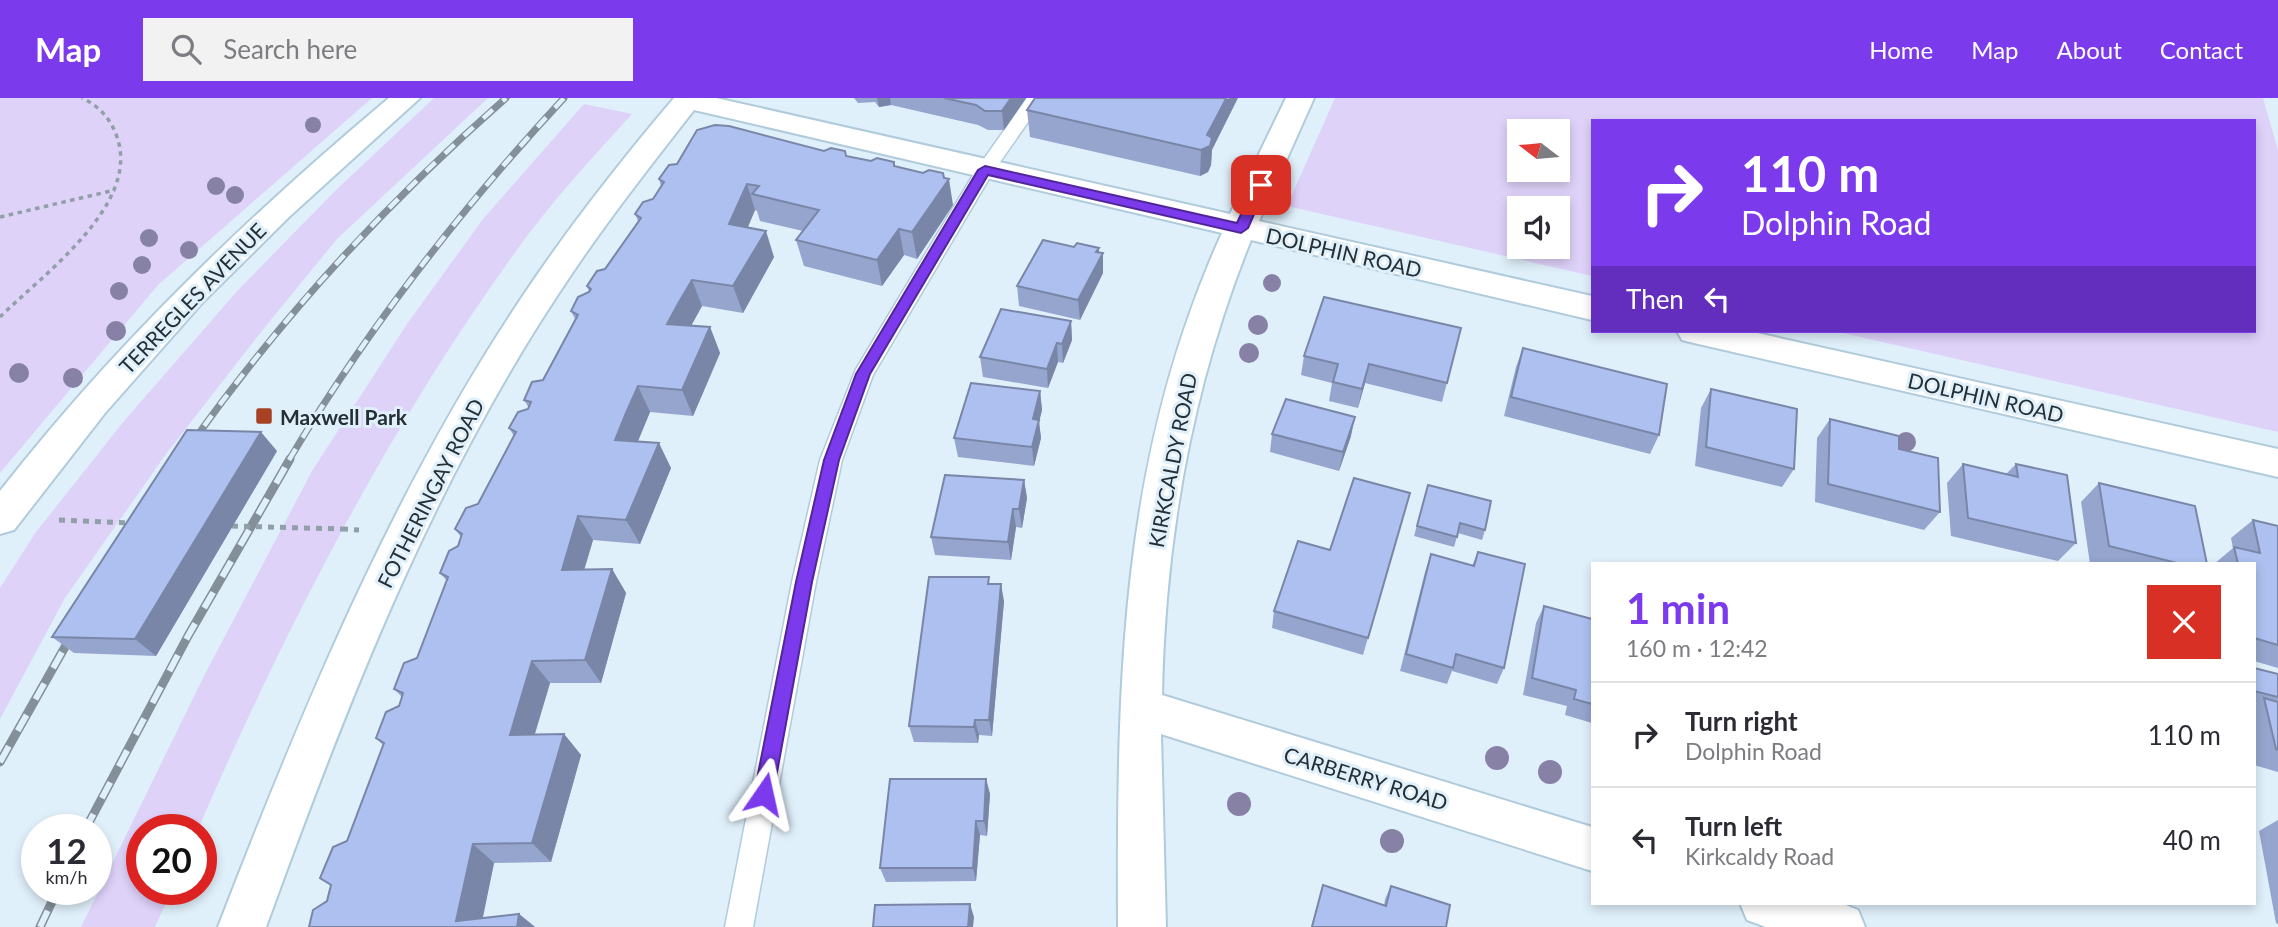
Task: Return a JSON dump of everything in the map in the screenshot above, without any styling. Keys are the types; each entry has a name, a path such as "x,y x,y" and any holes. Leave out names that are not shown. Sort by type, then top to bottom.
{"street":[{"name":"TERREGLES AVENUE","path":"0,519 68,434 194,292 261,226 406,98"},
{"name":"KIRKCALDY ROAD","path":"1142,927 1140,708 1147,608 1164,479 1202,326 1241,228 1300,98"},
{"name":"DOLPHIN ROAD","path":"688,99 985,170 1591,308"},
{"name":"FOTHERINGAY ROAD","path":"242,927 286,806 368,615 405,533 459,432 506,351 581,235 688,99"},
{"name":"DOLPHIN ROAD","path":"1703,333 2278,463"},
{"name":"CARBERRY ROAD","path":"1140,708 1591,849"},
{"path":"1770,905 1841,927"}],"lane":[{"path":"738,927 804,582 831,460 863,374 985,170 1036,98"}],"path":[{"path":"0,317 101,214 116,190 122,160 118,137 109,119 82,98"},
{"path":"0,217 116,190"},
{"path":"60,520 138,523"},
{"path":"232,526 342,529"}],"shaded area":[{"path":"0,98 372,98 158,285 0,473"},
{"path":"434,98 488,98 337,239 265,327 166,454 65,598 0,719 0,588 36,532 124,421 239,289 335,191"},
{"path":"1335,98 2263,98 2278,150 2278,432 1843,333 2256,333 2256,119 1591,119 1591,276 1518,259 1570,259 1570,196 1507,196 1507,256 1287,206"},
{"path":"584,104 632,114 574,179 519,247 427,384 343,529 304,604 205,814 136,814 205,674 312,471 407,324 483,219"},
{"path":"126,835 126,905 165,905 155,927 81,927 92,905 112,905 112,864"}],"building":[{"path":"944,98 1011,98 1002,111 985,111 976,105"},
{"path":"1035,98 1226,99 1207,135 1212,138 1210,146 1201,150 1027,110"},
{"path":"715,125 729,126 824,151 831,148 845,151 846,156 871,161 877,158 894,162 894,166 923,173 929,170 943,173 944,178 949,179 912,232 899,229 877,260 796,240 819,210 752,194 759,186 747,184 729,224 766,231 733,286 692,280 667,324 710,327 682,390 638,386 615,440 659,443 626,520 578,516 562,570 612,569 585,660 532,661 510,735 564,734 532,843 473,844 456,921 519,914 517,927 309,927 313,910 327,901 331,885 320,878 333,847 347,841 384,743 376,738 386,712 399,706 403,693 394,689 404,663 417,658 448,577 440,573 449,551 458,546 462,534 455,529 466,508 478,504 516,432 509,428 518,412 528,409 531,402 524,400 532,382 543,380 578,315 571,311 578,297 589,292 591,289 587,286 597,271 605,269 641,218 635,214 643,202 653,199 664,182 659,179 669,165 677,164 697,130"},
{"path":"1043,240 1074,247 1077,243 1099,248 1096,252 1103,253 1078,300 1017,286"},
{"path":"1324,297 1461,328 1447,383 1369,364 1362,389 1333,382 1338,364 1304,356"},
{"path":"1001,309 1071,321 1062,344 1057,343 1047,369 980,357"},
{"path":"1523,348 1667,384 1659,435 1511,397"},
{"path":"971,383 1040,391 1033,419 1039,420 1032,447 954,438"},
{"path":"1711,389 1797,409 1794,469 1706,447"},
{"path":"1286,399 1355,417 1343,452 1272,434"},
{"path":"1830,419 1899,436 1899,449 1938,458 1940,512 1828,484"},
{"path":"187,430 261,432 135,639 52,637"},
{"path":"1963,464 2018,477 2016,464 2067,475 2076,543 1968,518"},
{"path":"945,475 1024,480 1019,509 1013,509 1008,542 931,537"},
{"path":"1354,478 1410,493 1368,638 1274,611 1298,541 1330,550"},
{"path":"2099,483 2195,506 2207,562 2173,562 2109,546"},
{"path":"1428,485 1491,501 1485,530 1460,523 1457,537 1417,526"},
{"path":"2253,520 2278,526 2278,645 2256,639 2256,562 2238,562 2234,547 2260,553"},
{"path":"1478,552 1525,564 1504,668 1456,654 1453,668 1406,654 1431,554 1474,566"},
{"path":"929,577 989,577 988,584 1001,584 989,720 975,720 974,727 909,726"},
{"path":"1544,606 1591,619 1591,704 1574,699 1576,690 1532,678"},
{"path":"2256,668 2278,674 2278,697 2256,692"},
{"path":"2264,698 2278,702 2278,750 2276,749"},
{"path":"890,779 986,779 984,821 976,821 973,868 880,868"},
{"path":"1323,885 1386,906 1391,886 1450,905 1446,927 1312,927"},
{"path":"970,904 968,927 873,927 875,905"}],"railway":[{"path":"189,447 260,352 337,263 377,220 506,98"},
{"path":"289,460 350,364 417,272 488,183 564,98"},
{"path":"93,814 188,636 290,459"},
{"path":"0,762 74,631"},
{"path":"40,927 50,905"}],"place":[{"name":"Maxwell Park","path":"264,416"}],"route":[{"path":"764,794 804,582 831,460 863,374 908,294 985,170 1241,228 1261,185"}]}
